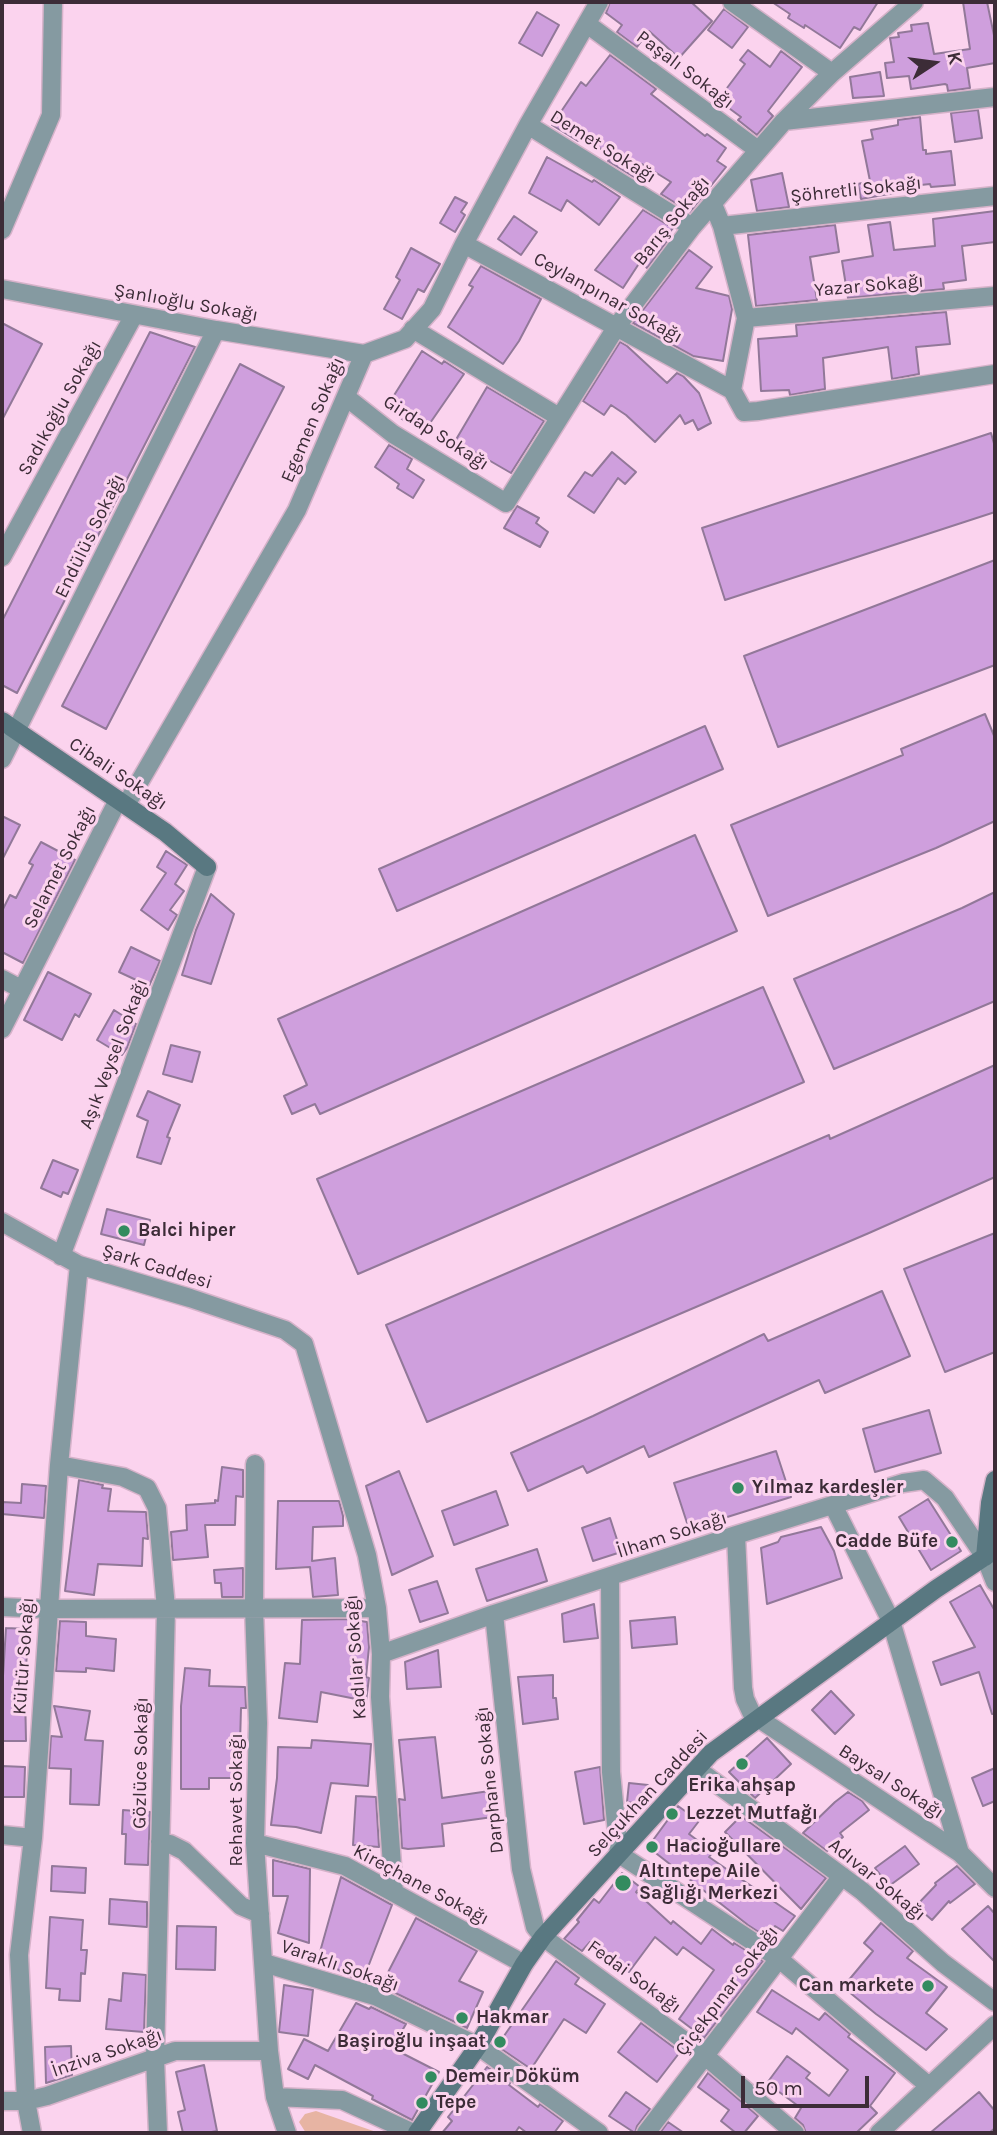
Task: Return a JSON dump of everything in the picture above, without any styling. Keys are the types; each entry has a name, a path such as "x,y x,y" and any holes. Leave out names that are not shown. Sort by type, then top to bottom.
{"street":[{"path":"2,230 51,115 53,2"},
{"name":"Egemen Sokağı","path":"122,802 297,510 364,354 405,339 432,309 528,125 599,2"},
{"path":"732,2 832,73"},
{"name":"Barış Sokağı","path":"506,503 617,326 712,202 784,121 832,73 915,2"},
{"name":"Paşalı Sokağı","path":"587,23 758,150"},
{"path":"784,121 995,97"},
{"name":"Demet Sokağı","path":"528,125 692,227"},
{"name":"Şöhretli Sokağı","path":"722,226 995,197"},
{"path":"712,202 722,226 746,318 732,390 744,412 995,374"},
{"name":"Ceylanpınar Sokağı","path":"464,244 732,390"},
{"name":"Şanlıoğlu Sokağı","path":"2,289 216,330 364,354"},
{"name":"Yazar Sokağı","path":"746,318 995,296"},
{"name":"Sadıkoğlu Sokağı","path":"2,557 134,315"},
{"path":"413,329 559,417"},
{"name":"Endülüs Sokağı","path":"2,759 9,726 216,330"},
{"name":"Girdap Sokağı","path":"346,397 393,434 506,503"},
{"name":"Cibali Sokağı","path":"9,726 165,832 207,866"},
{"name":"Selamet Sokağı","path":"2,1029 122,802"},
{"name":"Aşık Veysel Sokağı","path":"61,1256 207,866"},
{"path":"2,979 21,989"},
{"name":"Şark Caddesi","path":"2,1222 79,1265 285,1330 304,1344"},
{"name":"Kültür Sokağı","path":"32,2133 26,2101 19,1955 33,1838 59,1465 79,1265"},
{"name":"Kadılar Sokağı","path":"304,1344 367,1555 377,1608 381,1654 380,1697 394,1893"},
{"name":"Rehavet Sokağı","path":"255,1464 254,1607 258,1723 255,1843 269,2051 275,2097 287,2133"},
{"name":"Gözlüce Sokağı","path":"59,1465 123,1477 147,1488 157,1508 166,1608 155,2058 158,2133"},
{"name":"İlham Sokağı","path":"381,1654 494,1614 903,1483 924,1480 945,1498 990,1553"},
{"path":"995,1480 990,1503 990,1553 995,1582"},
{"path":"833,1505 891,1621 960,1853"},
{"path":"736,1535 743,1688 748,1708 757,1719"},
{"name":"Selçukhan Caddesi","path":"415,2133 478,2046 524,1964 543,1937 711,1753 891,1621 990,1553"},
{"path":"610,1577 611,1772 619,1854 778,1958 929,2086"},
{"path":"2,1607 377,1608"},
{"name":"Darphane Sokağı","path":"494,1614 521,1869 531,1913 543,1937"},
{"name":"Baysal Sokağı","path":"757,1719 960,1853 995,1888"},
{"name":"Adıvar Sokağı","path":"697,1769 862,1891 943,1963 995,2002"},
{"path":"2,1835 33,1838"},
{"path":"160,1842 184,1851 242,1906 260,1914"},
{"name":"Kireçhane Sokağı","path":"255,1843 345,1866 524,1964"},
{"name":"Çiçekpınar Sokağı","path":"646,2133 842,1876"},
{"name":"Fedai Sokağı","path":"543,1937 704,2055 795,2133"},
{"name":"Varaklı Sokağı","path":"264,1963 375,1996 478,2046 598,2133"},
{"path":"880,2133 995,2025"},
{"name":"İnziva Sokağı","path":"2,2101 26,2101 47,2096 175,2051 269,2051"},
{"path":"275,2097 342,2100 415,2133"}],"shaded area":[{"path":"316,2111 379,2133 306,2133 299,2122 305,2114"}],"building":[{"path":"610,2 691,2 712,21 679,58 649,31 637,47 617,32 622,25 606,13"},
{"path":"772,2 878,2 860,30 854,27 840,48 805,25 804,28 788,18 790,14"},
{"path":"963,2 987,2 995,40 995,63 967,68 970,88 948,91 945,84 911,89 909,76 887,78 885,63 894,62 890,38 899,37 898,33 912,31 911,25 928,23 934,54 970,49"},
{"path":"724,9 748,27 732,48 708,30"},
{"path":"537,12 559,25 542,56 519,43"},
{"path":"748,50 770,67 781,51 802,67 768,111 773,116 757,135 738,120 741,117 718,100 745,64 740,60"},
{"path":"610,55 656,89 651,94 705,136 707,134 726,148 717,161 726,167 690,212 661,194 671,182 642,164 634,177 608,161 612,157 582,135 578,141 552,125 581,82 586,86"},
{"path":"880,72 884,96 853,98 850,77"},
{"path":"978,110 982,138 955,142 951,113"},
{"path":"920,117 923,150 926,150 926,154 951,151 955,185 931,187 930,184 893,188 894,193 861,199 858,184 870,181 862,141 873,139 871,130 898,125 898,120"},
{"path":"547,157 592,182 594,180 620,197 599,225 567,200 561,211 529,193"},
{"path":"782,173 789,207 757,211 751,180"},
{"path":"455,197 467,203 461,212 465,215 455,232 440,223"},
{"path":"643,210 673,228 668,234 671,236 647,268 640,262 623,288 595,270"},
{"path":"995,211 995,242 962,246 966,280 943,283 944,289 848,298 842,261 873,256 868,225 890,222 894,250 935,246 933,219"},
{"path":"514,216 537,232 521,255 498,239"},
{"path":"835,225 839,252 810,257 817,300 756,306 748,235"},
{"path":"411,248 440,264 424,292 418,289 402,319 384,309 400,280 396,277"},
{"path":"689,250 712,267 696,288 729,296 732,309 723,361 693,356 633,323"},
{"path":"481,266 541,299 519,341 503,364 448,327 473,287 469,285"},
{"path":"946,312 950,344 916,347 919,374 892,379 888,347 823,358 825,389 790,395 789,390 761,391 758,339 797,336 796,325"},
{"path":"2,323 42,344 2,420"},
{"path":"150,332 195,347 17,693 2,685 2,621"},
{"path":"620,342 667,383 677,373 683,376 699,393 711,423 698,430 693,420 685,424 680,415 655,442 611,405 604,415 583,401"},
{"path":"422,351 464,374 428,426 410,414 405,421 386,408"},
{"path":"240,364 284,387 106,729 62,706"},
{"path":"487,387 544,421 511,473 454,443"},
{"path":"991,433 995,447 995,512 725,600 702,528"},
{"path":"389,445 412,459 407,469 424,480 413,498 397,488 399,484 375,467"},
{"path":"612,452 636,472 625,484 618,478 594,513 568,496 585,472 592,476"},
{"path":"517,506 539,518 536,523 548,532 540,547 504,528"},
{"path":"995,560 995,665 778,747 744,656"},
{"path":"985,714 995,738 995,821 936,848 768,916 731,825 903,755 901,749"},
{"path":"705,726 723,769 397,911 379,869"},
{"path":"2,816 20,825 2,860"},
{"path":"695,835 737,931 320,1114 315,1104 292,1114 284,1096 307,1085 278,1019"},
{"path":"41,842 75,860 23,963 2,952 2,911 10,895 16,898 33,865 29,863"},
{"path":"166,851 187,865 175,884 184,891 170,910 177,915 168,930 141,910 166,873 157,867"},
{"path":"995,892 995,1001 834,1069 794,979"},
{"path":"211,894 234,914 211,984 182,975"},
{"path":"131,947 160,961 149,986 119,972"},
{"path":"48,972 91,994 79,1017 75,1014 62,1040 24,1020"},
{"path":"763,987 804,1082 358,1274 317,1179"},
{"path":"114,1010 136,1024 122,1055 97,1040"},
{"path":"171,1045 200,1052 192,1082 163,1074"},
{"path":"995,1065 995,1177 427,1422 386,1325 829,1135 830,1139"},
{"path":"148,1091 180,1105 167,1137 170,1138 161,1164 137,1157 148,1121 137,1116"},
{"path":"53,1160 78,1170 68,1194 63,1192 61,1197 41,1188"},
{"path":"107,1209 150,1220 144,1245 101,1234"},
{"path":"995,1233 995,1352 945,1372 904,1269"},
{"path":"882,1291 910,1356 825,1393 819,1380 649,1457 644,1446 587,1473 583,1466 528,1491 511,1453 764,1334 768,1341"},
{"path":"929,1410 941,1453 875,1472 863,1429"},
{"path":"776,1451 791,1497 689,1529 674,1483"},
{"path":"222,1467 243,1470 243,1497 236,1496 235,1525 205,1525 208,1557 173,1560 171,1532 187,1530 186,1505 218,1501"},
{"path":"399,1471 433,1556 392,1575 366,1486"},
{"path":"79,1480 111,1489 108,1511 146,1512 148,1539 143,1538 142,1566 98,1564 94,1595 65,1591"},
{"path":"22,1484 46,1486 44,1518 2,1514 2,1502 21,1503"},
{"path":"496,1491 508,1525 454,1545 442,1511"},
{"path":"928,1499 961,1551 931,1570 899,1517"},
{"path":"278,1501 339,1501 343,1526 313,1527 312,1561 335,1558 338,1595 313,1597 310,1567 276,1569"},
{"path":"610,1518 621,1552 593,1561 582,1528"},
{"path":"821,1527 834,1551 842,1578 767,1604 761,1548 778,1542 781,1537"},
{"path":"537,1549 547,1581 487,1601 476,1569"},
{"path":"243,1568 243,1597 222,1597 221,1583 215,1583 214,1570"},
{"path":"437,1581 448,1613 420,1622 409,1590"},
{"path":"980,1585 995,1611 995,1714 992,1714 979,1672 941,1685 933,1662 975,1647 950,1602"},
{"path":"594,1604 598,1638 564,1642 562,1614"},
{"path":"675,1617 677,1644 632,1648 630,1621"},
{"path":"348,1619 367,1622 369,1647 366,1677 369,1678 366,1701 321,1692 317,1722 279,1718 285,1663 300,1664 302,1620"},
{"path":"60,1621 86,1622 86,1636 116,1639 114,1671 86,1668 86,1672 56,1671"},
{"path":"6,1628 28,1629 26,1741 2,1741"},
{"path":"438,1650 441,1687 407,1689 405,1662"},
{"path":"185,1668 210,1670 209,1686 245,1687 246,1708 241,1708 239,1778 209,1778 209,1789 181,1789 181,1706"},
{"path":"553,1675 553,1698 556,1698 558,1719 523,1724 518,1677"},
{"path":"831,1691 854,1715 835,1734 812,1710"},
{"path":"54,1706 90,1711 85,1740 103,1741 99,1805 70,1804 71,1769 49,1768 51,1736 62,1737"},
{"path":"435,1737 442,1798 496,1790 500,1816 442,1824 444,1846 402,1848 399,1799 405,1800 399,1740"},
{"path":"767,1738 791,1764 755,1798 729,1772"},
{"path":"312,1740 371,1744 368,1786 331,1783 321,1833 271,1825 278,1747 311,1748"},
{"path":"2,1766 25,1767 24,1797 2,1797"},
{"path":"600,1767 604,1820 584,1824 575,1772"},
{"path":"995,1768 995,1801 983,1806 972,1778"},
{"path":"629,1783 648,1785 646,1805 627,1802"},
{"path":"848,1792 862,1801 869,1810 840,1833 843,1837 827,1851 803,1833"},
{"path":"356,1796 376,1797 379,1847 353,1845"},
{"path":"678,1806 699,1821 689,1834 713,1852 709,1857 795,1916 783,1931 775,1926 768,1938 648,1847"},
{"path":"123,1810 150,1812 148,1865 125,1864 126,1834 122,1834"},
{"path":"741,1816 826,1878 801,1909 725,1832"},
{"path":"905,1846 919,1864 889,1886 875,1868"},
{"path":"273,1860 310,1869 309,1943 278,1933 288,1896 273,1896"},
{"path":"52,1866 86,1868 85,1893 51,1891"},
{"path":"957,1866 975,1884 950,1903 949,1901 932,1920 916,1906 935,1883"},
{"path":"622,1873 640,1887 636,1892 671,1924 673,1921 701,1944 712,1929 733,1945 734,1943 763,1961 704,2038 679,2019 714,1970 683,1947 677,1955 655,1937 629,1972 590,1942 582,1951 564,1939 594,1899 599,1903"},
{"path":"341,1877 392,1905 363,1980 318,1959"},
{"path":"110,1899 147,1902 147,1927 109,1924"},
{"path":"988,1906 995,1914 995,1962 962,1929"},
{"path":"50,1917 83,1920 81,1950 87,1950 85,1974 81,1973 80,2001 59,2000 60,1989 46,1988"},
{"path":"416,1918 477,1951 459,1981 483,1992 467,2028 381,1986"},
{"path":"881,1923 913,1951 907,1958 947,1987 926,2013 947,2029 926,2050 843,1987 873,1951 864,1943"},
{"path":"177,1926 216,1927 215,1970 176,1969"},
{"path":"556,1961 579,1978 575,1984 605,2004 586,2033 564,2019 531,2069 497,2046"},
{"path":"123,1973 146,1975 144,2032 106,2029 109,1999 121,2001"},
{"path":"284,1985 313,1990 308,2036 279,2032"},
{"path":"772,1990 819,2020 825,2013 850,2034 848,2037 895,2073 870,2106 877,2113 856,2133 806,2133 803,2125 795,2118 801,2108 767,2083 787,2056 810,2073 806,2078 829,2096 848,2070 796,2028 792,2034 757,2012"},
{"path":"356,2003 369,2009 371,2007 406,2024 392,2048 439,2072 412,2120 315,2065 308,2079 288,2069 304,2039 328,2051"},
{"path":"641,2023 680,2052 657,2082 618,2052"},
{"path":"71,2046 72,2075 46,2083 45,2047"},
{"path":"204,2065 217,2131 183,2133 178,2112 185,2110 176,2072"},
{"path":"487,2067 538,2107 540,2104 563,2121 554,2133 527,2133 519,2127 515,2133 442,2133 452,2121 448,2117"},
{"path":"708,2073 758,2116 744,2133 736,2133 721,2121 729,2110 698,2087"},
{"path":"626,2092 650,2109 635,2133 609,2116"},
{"path":"979,2092 995,2111 995,2128 989,2133 930,2133"},
{"path":"668,2122 684,2133 660,2133"}],"place":[{"name":"Balci hiper","path":"124,1231"},
{"name":"Yılmaz kardeşler","path":"738,1488"},
{"name":"Cadde Büfe","path":"952,1542"},
{"name":"Erika ahşap","path":"742,1764"},
{"name":"Lezzet Mutfağı","path":"672,1814"},
{"name":"Hacioğullare","path":"652,1847"},
{"name":"Altıntepe Aile Sağlığı Merkezi","path":"623,1883"},
{"name":"Can markete","path":"928,1986"},
{"name":"Hakmar","path":"462,2018"},
{"name":"Başiroğlu inşaat","path":"500,2042"},
{"name":"Demeir Döküm","path":"431,2077"},
{"name":"Tepe","path":"422,2103"}]}
